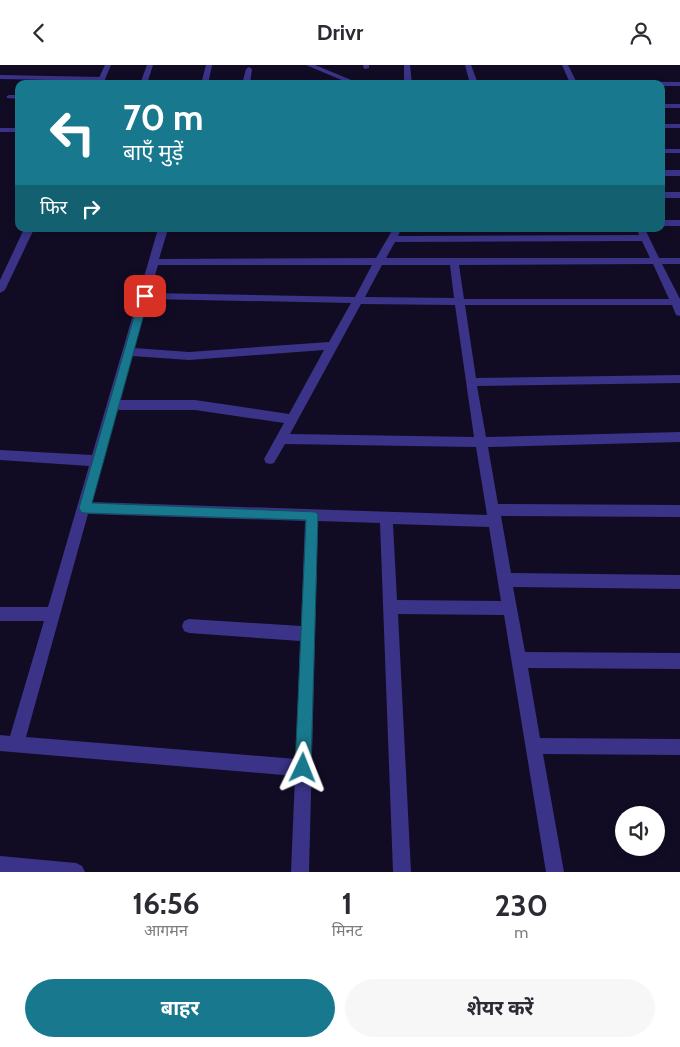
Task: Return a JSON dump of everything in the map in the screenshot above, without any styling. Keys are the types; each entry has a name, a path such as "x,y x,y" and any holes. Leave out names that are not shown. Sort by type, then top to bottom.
{"street":[{"path":"100,80 108,65"},
{"path":"144,80 150,65"},
{"path":"205,80 209,65"},
{"path":"309,65 348,80"},
{"path":"407,65 408,80"},
{"path":"468,65 472,80"},
{"path":"565,65 572,80"},
{"path":"247,80 249,69"},
{"path":"665,83 680,83"},
{"path":"665,106 680,106"},
{"path":"665,126 680,126"},
{"path":"0,140 3,130"},
{"path":"665,151 680,151"},
{"path":"665,173 680,173"},
{"path":"665,195 680,195"},
{"path":"665,223 680,223"},
{"path":"0,290 28,232"},
{"path":"162,232 54,614 8,743 303,768"},
{"path":"270,459 394,234 643,233 678,302 680,312"},
{"path":"454,261 472,382 555,872"},
{"path":"154,262 680,261"},
{"path":"145,296 460,302 678,302"},
{"path":"129,352 189,356 332,346"},
{"path":"472,382 680,379"},
{"path":"114,405 195,405 292,419"},
{"path":"282,439 482,442 680,437"},
{"path":"0,455 98,461"},
{"path":"85,508 386,518 680,511"},
{"path":"300,872 312,515"},
{"path":"386,518 402,872"},
{"path":"506,580 680,582"},
{"path":"390,607 510,608"},
{"path":"0,614 54,614"},
{"path":"189,625 308,634"},
{"path":"519,660 680,661"},
{"path":"534,746 680,747"},
{"path":"0,865 76,872"}],"lane":[{"path":"0,77 75,80"},
{"path":"9,97 15,97"}],"route":[{"path":"145,296 85,508 312,515 303,768"}]}
